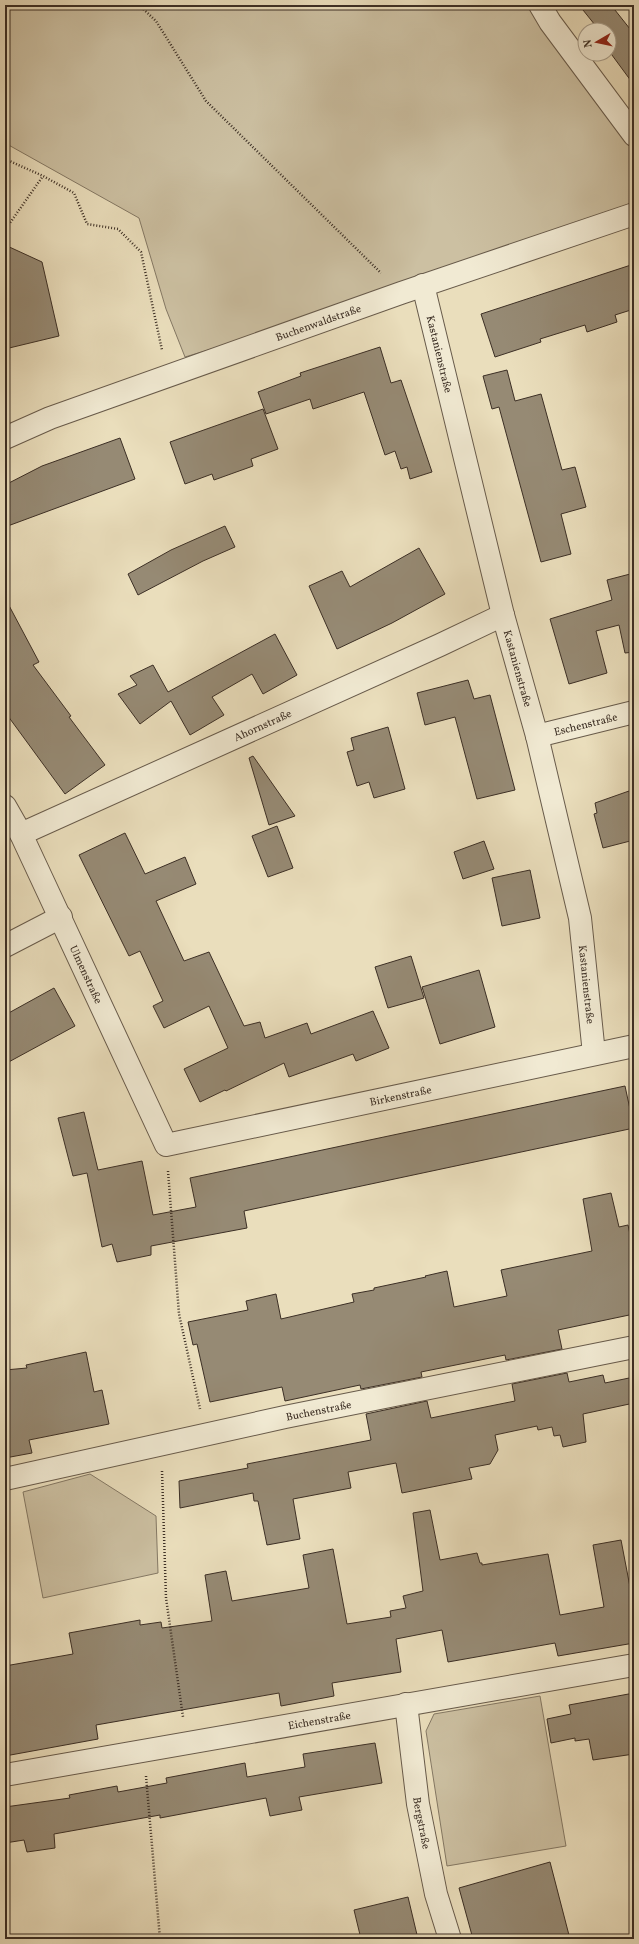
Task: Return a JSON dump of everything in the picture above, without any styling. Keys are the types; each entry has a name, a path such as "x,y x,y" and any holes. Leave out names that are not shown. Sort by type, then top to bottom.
{"street":[{"path":"540,5 550,22 634,134"},
{"name":"Buchenwaldstraße","path":"5,438 50,418 423,285 634,214"},
{"name":"Kastanienstraße","path":"423,285 503,615 537,736 580,918 594,1054"},
{"name":"Ahornstraße","path":"21,834 440,645 503,615"},
{"name":"Eschenstraße","path":"537,736 634,712"},
{"name":"Ulmenstraße","path":"5,806 21,834 61,917 166,1144"},
{"path":"5,946 61,917"},
{"name":"Birkenstraße","path":"166,1144 634,1046"},
{"name":"Buchenstraße","path":"5,1479 285,1417 634,1347"},
{"name":"Eichenstraße","path":"5,1774 634,1665"},
{"name":"Bergstraße","path":"406,1704 418,1804 436,1894 450,1939"}],"path":[{"path":"139,5 156,21 206,101 402,293"},
{"path":"5,159 43,176 74,193 87,224 118,229 141,252 168,376"},
{"path":"5,230 43,176"},
{"path":"166,1144 179,1314 205,1435"},
{"path":"161,1445 166,1598 186,1742"},
{"path":"144,1750 160,1939"}],"shaded area":[{"path":"5,5 533,5 634,145 634,202 423,285 185,357 166,309 139,218 5,143"},
{"path":"90,1474 156,1516 158,1573 43,1598 23,1492"},
{"path":"540,1696 566,1846 447,1866 426,1731 434,1714"}],"building":[{"path":"579,5 611,5 634,34 634,85 617,62 617,22 593,22"},
{"path":"5,245 42,262 59,336 5,349"},
{"path":"634,264 634,309 615,315 617,322 587,332 585,325 540,339 541,342 495,357 481,314"},
{"path":"380,347 391,383 401,380 432,472 410,479 407,467 401,469 395,451 385,455 364,392 313,409 310,399 266,414 258,392 301,376 300,373"},
{"path":"507,370 515,401 541,394 562,470 575,467 586,507 561,514 571,554 541,562 499,407 492,409 483,376"},
{"path":"263,409 278,449 251,459 253,466 214,480 212,474 185,484 170,442"},
{"path":"120,438 135,479 5,527 5,485 42,466"},
{"path":"225,526 235,547 203,561 138,595 128,574 171,550"},
{"path":"419,548 445,594 392,623 337,649 309,586 342,571 350,587"},
{"path":"634,573 634,652 625,653 619,625 596,631 607,673 569,684 550,619 612,600 607,580"},
{"path":"5,598 39,662 33,665 105,765 65,794 5,712"},
{"path":"275,634 297,675 263,694 252,674 212,697 224,715 190,735 171,701 140,724 118,694 137,685 130,676 153,665 168,692"},
{"path":"468,680 474,699 490,695 515,790 477,799 455,717 425,725 417,693"},
{"path":"388,727 405,789 374,798 369,782 357,786 347,752 354,750 351,738"},
{"path":"253,756 295,816 269,825 249,758"},
{"path":"629,791 634,810 634,840 603,848 594,814 597,813 595,803"},
{"path":"277,826 293,868 268,877 252,836"},
{"path":"125,833 145,874 185,857 196,884 156,901 184,961 209,952 244,1026 260,1022 265,1038 307,1023 311,1034 373,1011 389,1048 356,1061 353,1054 289,1077 284,1063 200,1102 184,1069 228,1048 209,1006 164,1028 153,1006 163,1001 140,951 129,956 79,855"},
{"path":"484,841 494,869 463,879 454,852"},
{"path":"530,870 540,918 502,926 492,878"},
{"path":"411,956 424,998 388,1008 375,967"},
{"path":"479,970 495,1027 440,1044 422,987"},
{"path":"54,988 75,1026 5,1064 5,1015"},
{"path":"625,1086 634,1128 244,1211 247,1228 151,1246 151,1255 117,1262 112,1244 102,1247 87,1173 73,1176 58,1118 84,1112 98,1170 142,1161 153,1215 196,1207 190,1178"},
{"path":"611,1193 619,1227 628,1225 634,1253 634,1314 558,1330 562,1349 506,1360 505,1355 421,1372 422,1377 361,1389 360,1385 285,1401 282,1387 210,1402 197,1344 193,1345 188,1322 248,1310 246,1301 276,1294 281,1319 354,1302 352,1294 374,1290 374,1288 447,1271 454,1307 507,1296 501,1270 592,1251 583,1199"},
{"path":"86,1352 94,1392 102,1390 109,1424 29,1440 32,1453 5,1458 5,1370 27,1368 26,1365"},
{"path":"567,1373 569,1382 603,1375 605,1383 634,1377 634,1403 583,1414 586,1442 563,1447 560,1435 554,1436 552,1427 538,1430 537,1426 495,1435 498,1450 490,1464 469,1468 472,1479 402,1493 396,1463 348,1472 351,1488 293,1499 300,1539 267,1545 258,1501 254,1501 253,1493 180,1508 179,1481 248,1468 247,1464 371,1440 366,1414 427,1401 431,1418 515,1401 512,1384"},
{"path":"430,1510 440,1560 477,1553 482,1565 548,1554 560,1615 604,1607 593,1545 621,1540 630,1587 634,1586 634,1643 558,1656 555,1643 448,1662 442,1630 396,1639 401,1672 332,1683 334,1696 281,1706 279,1693 96,1725 98,1739 5,1756 5,1666 73,1654 69,1633 140,1620 140,1625 161,1622 162,1628 212,1621 205,1575 226,1571 232,1601 309,1588 303,1555 333,1549 347,1624 391,1617 390,1611 406,1608 403,1596 423,1591 413,1513"},
{"path":"634,1693 634,1754 593,1760 589,1739 575,1741 575,1738 551,1743 547,1719 571,1714 569,1705"},
{"path":"375,1743 382,1783 299,1797 302,1810 270,1816 266,1798 160,1818 160,1815 54,1834 55,1848 27,1852 24,1840 5,1843 5,1807 70,1798 69,1795 117,1786 118,1792 167,1783 166,1778 245,1763 247,1777 305,1767 303,1754"},
{"path":"550,1862 570,1939 473,1939 459,1888"},
{"path":"408,1897 418,1939 361,1939 354,1910"}]}
